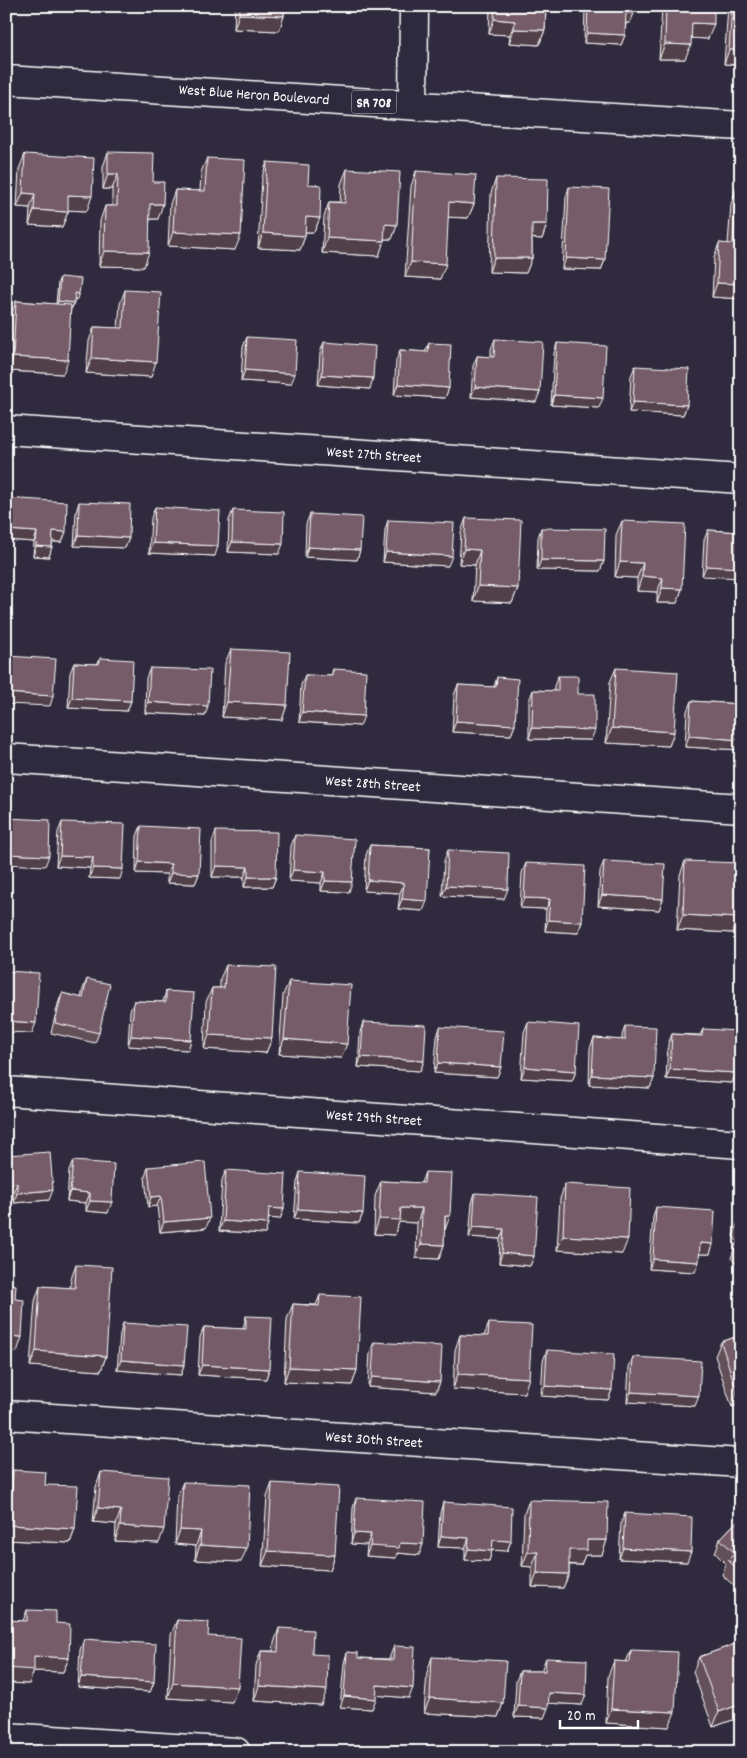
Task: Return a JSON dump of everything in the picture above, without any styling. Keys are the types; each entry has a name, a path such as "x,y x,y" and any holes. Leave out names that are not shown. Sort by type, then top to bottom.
{"street":[{"path":"413,105 414,8"},
{"name":"West Blue Heron Boulevard","path":"6,80 741,126"},
{"name":"West 27th Street","path":"6,430 741,479"},
{"name":"West 28th Street","path":"6,758 741,808"},
{"name":"West 29th Street","path":"6,1091 741,1144"},
{"name":"West 30th Street","path":"6,1415 741,1464"},
{"path":"6,1737 236,1752"}],"building":[{"path":"240,6 284,6 284,16 239,14"},
{"path":"495,6 546,6 545,30 514,29 515,21 494,19"},
{"path":"588,6 634,6 634,13 626,13 625,35 587,33"},
{"path":"666,6 714,6 714,24 692,23 691,45 665,44"},
{"path":"732,6 741,6 741,50 729,50"},
{"path":"108,152 154,153 153,182 164,182 163,204 150,204 149,252 104,251 105,206 117,206 118,174 108,174"},
{"path":"25,154 94,158 92,196 68,195 68,212 34,210 35,194 23,193"},
{"path":"207,158 245,160 241,235 173,232 175,190 205,191"},
{"path":"267,162 309,165 308,184 321,185 320,218 306,217 305,236 263,233"},
{"path":"347,169 400,172 397,225 385,224 384,241 327,238 329,202 345,203"},
{"path":"416,171 476,175 474,204 449,202 446,264 411,262"},
{"path":"496,178 548,179 547,224 532,224 532,258 494,258"},
{"path":"569,187 609,189 605,260 566,258"},
{"path":"736,189 741,189 741,284 717,283 719,243 733,244"},
{"path":"60,277 81,279 79,294 75,293 74,303 58,301"},
{"path":"125,290 161,292 156,362 92,358 94,327 123,328"},
{"path":"16,301 71,305 68,360 13,357"},
{"path":"247,337 297,340 295,374 245,370"},
{"path":"495,339 543,342 540,392 475,387 477,356 494,357"},
{"path":"324,342 375,346 373,378 322,375"},
{"path":"429,343 451,344 449,388 398,384 400,350 428,352"},
{"path":"557,343 606,346 603,398 554,395"},
{"path":"635,366 689,369 687,405 633,402"},
{"path":"6,498 67,502 66,532 53,531 52,547 36,546 37,532 6,530"},
{"path":"79,502 130,504 129,538 78,535"},
{"path":"155,507 220,511 218,546 153,543"},
{"path":"233,510 284,512 283,544 232,542"},
{"path":"310,514 362,517 360,550 308,547"},
{"path":"466,518 521,520 518,588 478,586 480,550 464,549"},
{"path":"388,520 454,523 452,556 386,552"},
{"path":"622,521 685,524 682,589 662,588 663,578 642,576 643,563 620,562"},
{"path":"541,528 605,529 604,561 541,560"},
{"path":"708,530 741,532 741,568 706,566"},
{"path":"231,649 290,652 287,705 227,702"},
{"path":"6,656 56,659 53,696 6,693"},
{"path":"100,658 133,660 131,701 72,698 74,663 99,664"},
{"path":"150,668 210,670 208,706 148,702"},
{"path":"616,668 678,672 674,732 612,728"},
{"path":"333,669 366,671 364,716 302,712 305,675 333,676"},
{"path":"558,676 578,676 578,694 595,694 595,730 532,728 533,690 558,691"},
{"path":"497,677 518,679 515,725 456,721 458,685 496,687"},
{"path":"691,701 741,704 741,740 689,736"},
{"path":"6,818 50,820 49,856 6,854"},
{"path":"62,822 125,824 123,869 93,868 93,857 60,856"},
{"path":"141,826 201,829 199,874 171,873 171,864 139,862"},
{"path":"216,831 277,832 276,877 248,877 248,867 216,866"},
{"path":"295,835 355,839 352,882 325,881 325,872 293,870"},
{"path":"370,845 430,848 427,901 402,899 404,883 368,880"},
{"path":"448,850 509,853 508,889 446,886"},
{"path":"604,861 665,864 663,899 602,895"},
{"path":"685,861 741,863 739,918 683,915"},
{"path":"526,863 585,866 582,922 548,920 550,899 524,898"},
{"path":"226,965 276,967 272,1038 209,1035 212,988 224,988"},
{"path":"6,971 39,973 36,1023 6,1021"},
{"path":"87,979 110,984 99,1033 55,1023 62,993 83,998"},
{"path":"289,981 351,985 347,1044 284,1039"},
{"path":"166,991 194,993 191,1040 131,1036 134,1001 166,1002"},
{"path":"363,1022 426,1025 424,1061 361,1057"},
{"path":"528,1022 579,1026 576,1071 525,1067"},
{"path":"625,1026 656,1027 654,1078 592,1075 594,1038 625,1040"},
{"path":"440,1027 504,1031 501,1067 438,1063"},
{"path":"703,1029 739,1031 736,1073 670,1069 672,1034 702,1036"},
{"path":"50,1152 53,1190 17,1193 17,1183 6,1184 6,1155"},
{"path":"73,1161 114,1164 112,1202 90,1201 90,1193 70,1191"},
{"path":"205,1162 210,1218 164,1222 161,1196 151,1197 148,1167"},
{"path":"226,1170 286,1174 284,1209 269,1208 268,1224 223,1221"},
{"path":"300,1172 365,1176 363,1213 298,1209"},
{"path":"425,1172 452,1173 450,1216 445,1216 444,1245 421,1244 422,1208 401,1208 400,1220 379,1219 381,1181 424,1183"},
{"path":"565,1184 630,1188 628,1239 563,1236"},
{"path":"475,1193 538,1197 534,1256 502,1253 504,1229 473,1227"},
{"path":"656,1207 715,1211 713,1244 700,1243 699,1262 653,1259"},
{"path":"741,1240 741,1249 736,1244"},
{"path":"76,1265 112,1267 106,1356 36,1351 40,1286 75,1288"},
{"path":"6,1284 16,1285 15,1299 24,1300 22,1337 6,1336"},
{"path":"320,1295 361,1297 357,1370 289,1367 293,1304 319,1306"},
{"path":"246,1316 272,1317 269,1369 202,1365 204,1327 246,1329"},
{"path":"123,1323 187,1327 184,1365 121,1360"},
{"path":"489,1323 532,1325 529,1378 458,1374 460,1335 488,1336"},
{"path":"741,1335 741,1391 737,1392 721,1342"},
{"path":"374,1342 442,1346 440,1382 372,1377"},
{"path":"547,1350 614,1354 612,1390 545,1386"},
{"path":"633,1357 701,1361 699,1396 631,1392"},
{"path":"13,1470 46,1472 45,1485 78,1486 75,1529 10,1525"},
{"path":"101,1472 168,1477 164,1529 120,1526 121,1510 98,1508"},
{"path":"183,1482 250,1485 247,1548 200,1545 201,1531 180,1530"},
{"path":"272,1483 339,1487 335,1555 268,1551"},
{"path":"356,1498 425,1502 423,1544 400,1543 399,1548 370,1546 371,1534 354,1533"},
{"path":"529,1500 608,1502 607,1540 587,1540 587,1550 569,1550 569,1574 537,1573 538,1552 528,1552"},
{"path":"443,1502 512,1507 511,1541 493,1540 492,1551 468,1549 469,1538 441,1536"},
{"path":"625,1513 692,1517 691,1552 623,1548"},
{"path":"741,1517 741,1573 728,1560 735,1553 720,1539"},
{"path":"27,1610 56,1611 56,1623 70,1624 69,1658 34,1656 34,1670 6,1668 6,1620 27,1621"},
{"path":"177,1620 209,1622 208,1636 241,1638 238,1687 173,1683"},
{"path":"279,1628 313,1630 312,1654 328,1655 327,1690 259,1686 261,1651 278,1652"},
{"path":"84,1639 156,1644 154,1682 81,1677"},
{"path":"741,1642 741,1704 719,1712 699,1657"},
{"path":"394,1646 415,1647 413,1688 377,1685 376,1699 344,1696 347,1652 358,1653 358,1658 393,1660"},
{"path":"631,1650 678,1652 675,1712 611,1709 614,1661 630,1662"},
{"path":"432,1657 506,1661 503,1703 430,1698"},
{"path":"546,1658 587,1660 586,1695 549,1693 548,1708 518,1706 520,1671 545,1671"}]}
